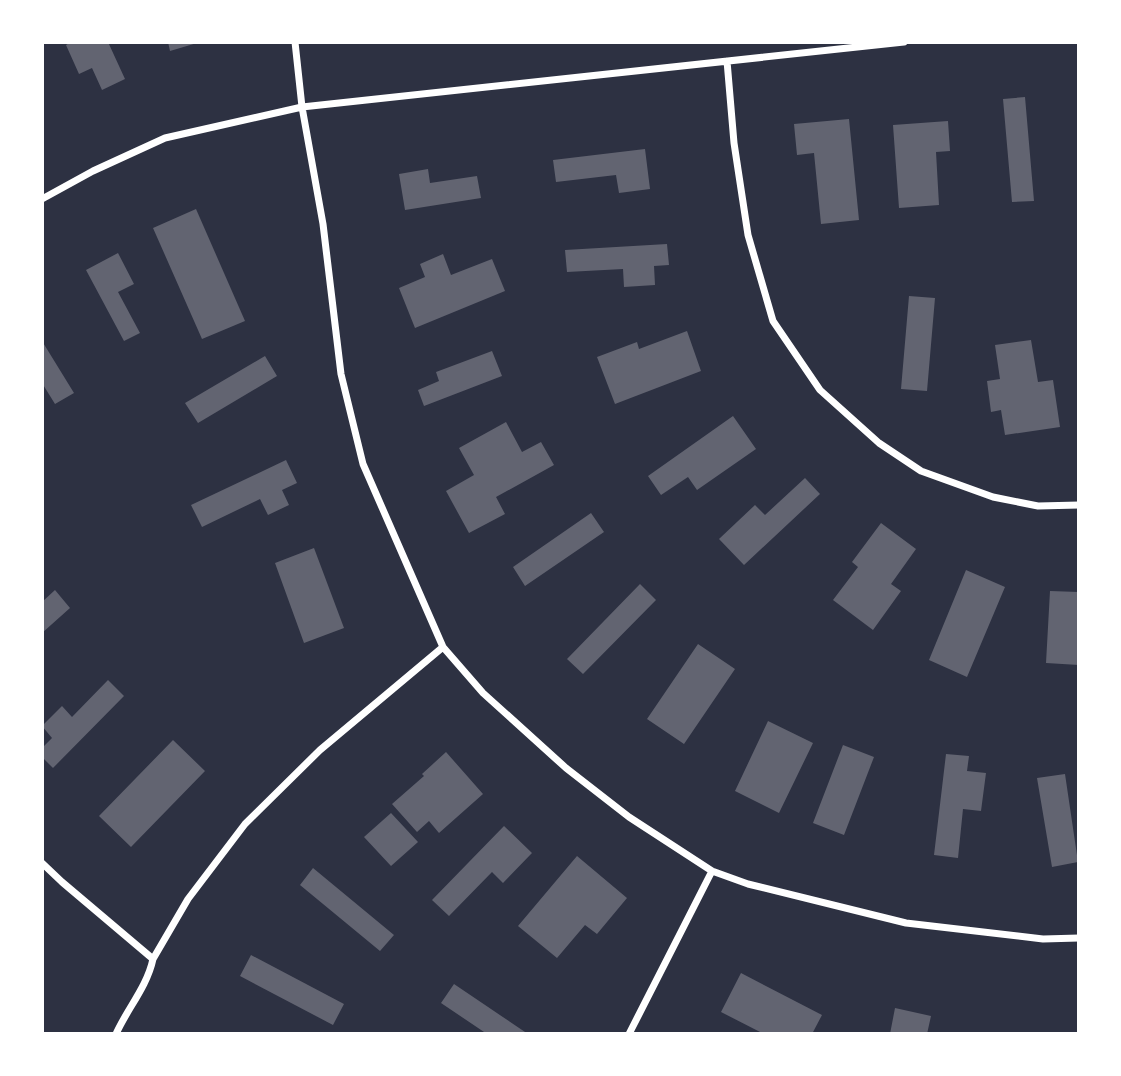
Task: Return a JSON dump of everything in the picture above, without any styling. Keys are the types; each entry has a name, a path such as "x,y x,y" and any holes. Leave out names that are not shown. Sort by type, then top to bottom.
{"street":[{"path":"295,42 302,107 323,224 341,374 363,464 443,647 483,693 566,768 629,817 712,871 748,884 906,923 1043,939 1079,938"},
{"path":"42,198 165,138 302,107 904,42"},
{"path":"727,61 734,143 748,235 774,321 820,390 879,443 921,471 993,497 1038,506 1079,505"},
{"path":"116,1034 150,974 153,959 188,899 245,824 320,750 443,647"},
{"path":"42,863 153,959"},
{"path":"629,1034 712,871"}],"building":[{"path":"71,42 108,42 125,79 102,90 92,68 79,74 66,45"},
{"path":"168,42 197,42 197,43 170,51"},
{"path":"1025,97 1034,201 1012,202 1003,99"},
{"path":"849,119 859,220 821,224 814,153 797,155 794,124"},
{"path":"948,121 950,151 936,152 939,205 899,208 893,125"},
{"path":"645,149 650,189 619,193 616,175 556,182 553,160"},
{"path":"428,169 430,183 477,176 481,198 405,210 399,174"},
{"path":"196,209 245,321 202,339 153,228"},
{"path":"667,244 669,265 654,266 655,285 624,287 623,269 567,272 565,250"},
{"path":"118,253 134,284 118,292 140,333 124,341 86,270"},
{"path":"443,254 451,275 492,259 505,291 415,328 399,288 425,277 420,264"},
{"path":"909,296 935,298 927,391 901,389"},
{"path":"687,331 701,371 615,404 597,357 637,342 639,349"},
{"path":"1031,340 1038,382 1053,380 1060,427 1005,435 1001,410 991,412 987,381 1000,379 995,345"},
{"path":"42,341 74,393 55,404 42,383"},
{"path":"492,351 502,376 424,406 418,390 439,381 436,372"},
{"path":"265,356 277,376 198,423 185,403"},
{"path":"733,416 756,449 697,490 688,477 661,495 648,476"},
{"path":"506,422 522,452 541,442 554,465 496,497 505,514 469,533 446,491 474,475 459,448"},
{"path":"286,460 297,483 282,490 289,505 268,515 260,499 202,527 191,505"},
{"path":"805,478 820,494 744,565 719,539 755,505 765,515"},
{"path":"591,513 604,532 525,586 513,567"},
{"path":"881,523 916,549 891,584 901,591 873,630 833,600 858,567 852,562"},
{"path":"314,548 344,628 304,643 275,563"},
{"path":"966,570 1005,587 967,677 929,660"},
{"path":"640,584 656,600 583,674 567,659"},
{"path":"55,590 70,608 42,633 42,602"},
{"path":"1050,591 1079,592 1079,665 1046,663"},
{"path":"698,644 735,669 684,744 647,719"},
{"path":"108,680 124,696 53,768 42,757 42,748 52,738 42,726 62,706 72,717"},
{"path":"768,721 813,743 779,813 735,791"},
{"path":"173,740 205,771 131,847 99,816"},
{"path":"843,745 874,757 844,835 813,823"},
{"path":"446,752 483,794 439,833 429,821 417,832 392,804"},
{"path":"946,754 969,756 967,771 986,773 981,811 963,809 958,858 934,855"},
{"path":"1065,774 1078,862 1052,867 1037,778"},
{"path":"391,813 418,842 391,866 364,837"},
{"path":"504,826 532,853 503,883 492,872 449,916 432,900"},
{"path":"577,856 627,898 597,934 585,925 557,958 518,926"},
{"path":"313,868 394,935 380,951 300,885"},
{"path":"251,955 344,1004 333,1025 240,976"},
{"path":"741,973 822,1015 812,1034 764,1034 721,1012"},
{"path":"454,984 528,1034 487,1034 441,1003"},
{"path":"895,1008 931,1016 927,1034 890,1034"}]}
